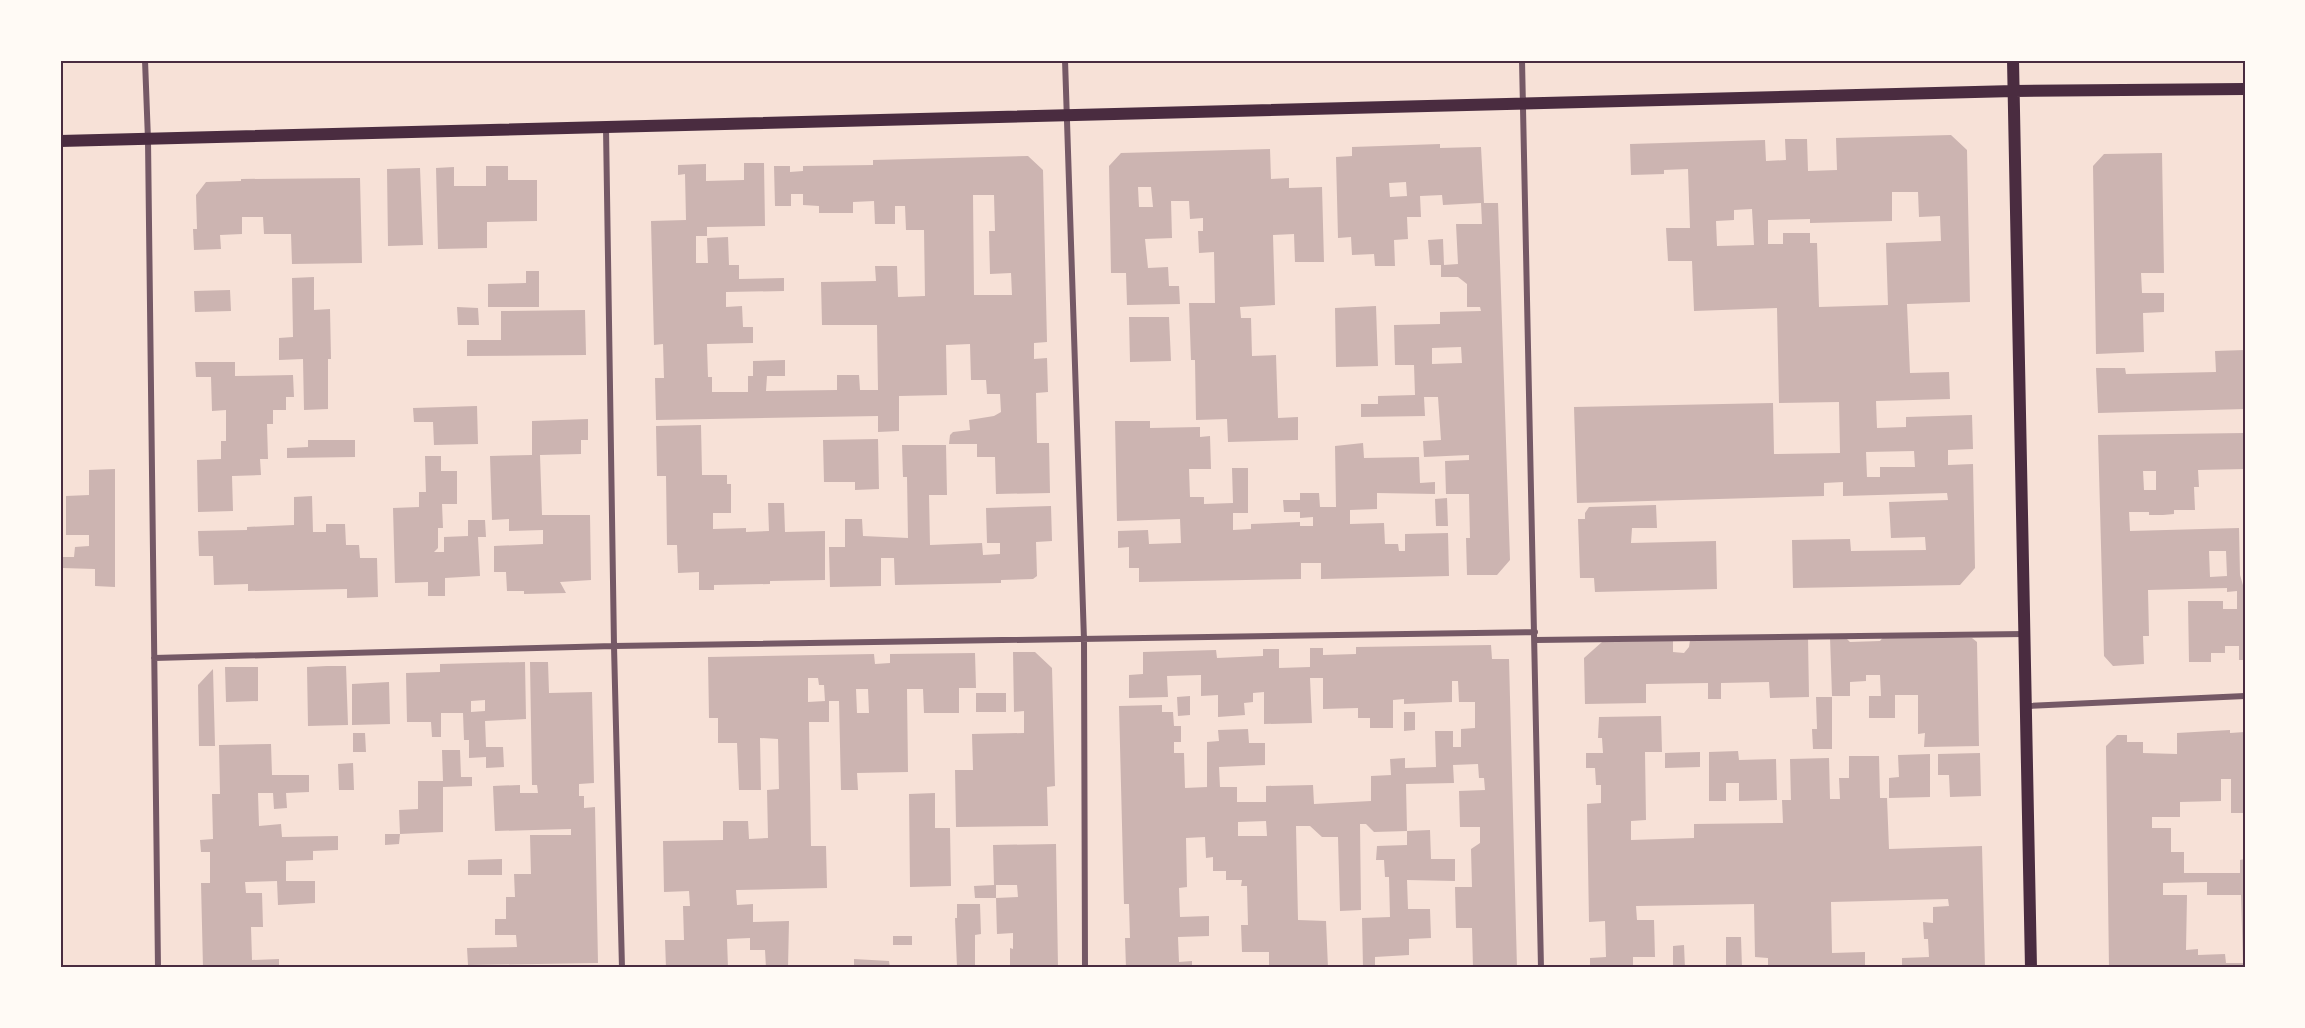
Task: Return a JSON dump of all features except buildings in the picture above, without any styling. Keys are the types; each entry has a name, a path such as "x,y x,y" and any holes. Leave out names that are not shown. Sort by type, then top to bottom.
{"main road":[{"path":"2013,60 2031,968"},
{"path":"60,141 2014,91 2245,89"}],"street":[{"path":"145,60 148,140 158,968"},
{"path":"1065,60 1084,640 1085,968"},
{"path":"1522,60 1540,968"},
{"path":"606,128 614,646 622,968"},
{"path":"154,658 614,646 1535,632"},
{"path":"1535,640 2025,634"},
{"path":"2027,706 2245,696"}]}
